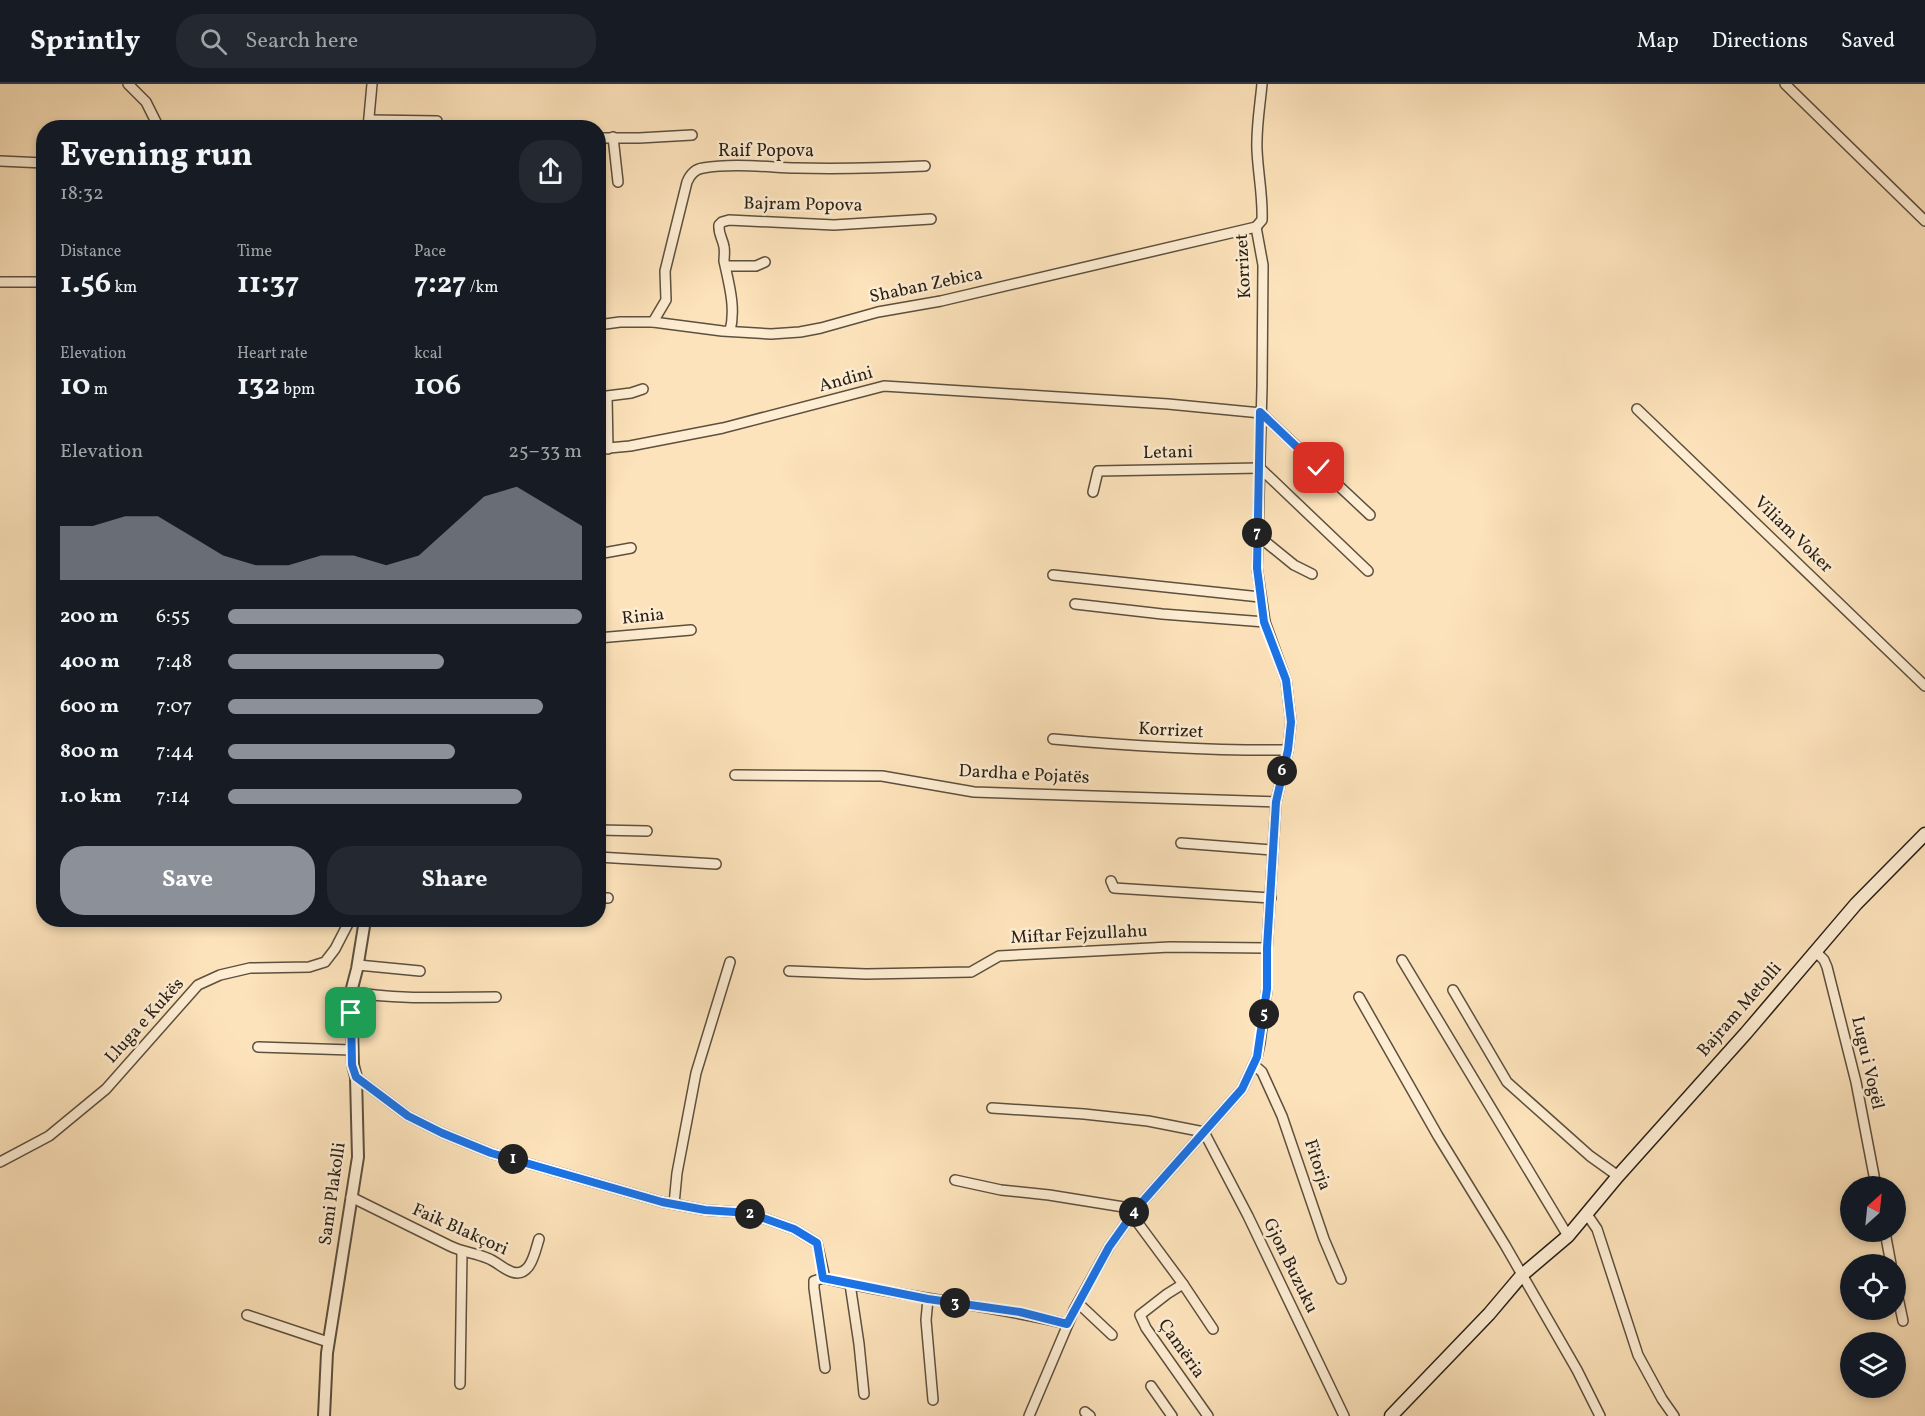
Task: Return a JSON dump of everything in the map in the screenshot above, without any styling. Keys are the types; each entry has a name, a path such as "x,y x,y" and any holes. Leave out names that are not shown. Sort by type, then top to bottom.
{"main road":[{"name":"Bajram Metolli","path":"1391,1416 1489,1314 1521,1275 1568,1236 1856,904 1925,834"}],"street":[{"path":"129,84 146,102 155,120"},
{"path":"369,120 372,84"},
{"name":"Korrizet","path":"1262,84 1257,133 1262,220 1256,227 1263,265 1263,387 1260,412 1257,568 1264,622 1286,680 1291,722 1288,750 1276,802"},
{"path":"1785,84 1925,221"},
{"path":"606,137 692,135"},
{"path":"613,137 618,182"},
{"path":"0,161 36,163"},
{"name":"Raif Popova","path":"653,322 666,300 665,271 687,182 694,171 701,168 730,166 851,168 925,166"},
{"name":"Bajram Popova","path":"730,331 732,313 724,245 718,231 722,222 729,220 834,225 931,219"},
{"name":"Shaban Zebica","path":"606,324 653,322 771,334 821,328 878,312 941,301 1256,227"},
{"path":"726,266 756,266 765,262"},
{"path":"0,282 36,282"},
{"name":"Andini","path":"606,448 723,428 884,386 1260,412"},
{"name":"Andini","path":"606,409 607,396 643,389"},
{"name":"Viliam Voker","path":"1637,409 1925,686"},
{"path":"1260,412 1370,515"},
{"path":"1260,468 1368,571"},
{"name":"Letani","path":"1093,492 1098,471 1260,468"},
{"path":"1257,535 1294,566 1312,574"},
{"path":"606,553 631,548"},
{"path":"1053,575 1260,597"},
{"path":"1075,604 1264,622"},
{"name":"Rinia","path":"606,637 691,630"},
{"name":"Korrizet","path":"1053,738 1146,747 1288,750"},
{"name":"Dardha e Pojatës","path":"735,775 882,776 974,792 1276,802"},
{"path":"1029,1416 1067,1324 1109,1247 1134,1212 1242,1089 1254,1065 1267,989 1267,948 1276,802"},
{"path":"606,830 647,831"},
{"path":"1181,843 1273,850"},
{"path":"606,857 716,864"},
{"path":"1111,881 1114,888 1271,898"},
{"name":"Lluga e Kukës","path":"0,1162 49,1136 106,1089 198,985 220,975 250,968 309,967 325,962 346,927"},
{"name":"Sami Plakolli","path":"324,1416 328,1342 358,1157 356,1077 352,1065 351,992 364,927"},
{"name":"Miftar Fejzullahu","path":"789,971 866,974 971,972 999,956 1170,947 1267,948"},
{"name":"Lugu i Vogël","path":"1815,951 1824,960 1827,968 1856,1082 1874,1176"},
{"path":"1402,960 1568,1236"},
{"path":"674,1204 677,1173 696,1074 730,962"},
{"path":"358,965 420,971"},
{"path":"1453,990 1507,1082 1590,1156 1618,1176"},
{"path":"351,992 374,996 496,997"},
{"path":"1359,997 1437,1136 1477,1198 1576,1370 1600,1416"},
{"path":"258,1047 352,1050"},
{"name":"Fitorja","path":"1254,1065 1262,1072 1282,1116 1324,1239 1341,1279"},
{"path":"356,1077 408,1116 491,1153 662,1202 705,1210 749,1213 794,1229 817,1243 823,1278"},
{"path":"992,1108 1148,1121 1204,1132"},
{"name":"Gjon Buzuku","path":"1204,1132 1253,1227 1344,1416"},
{"path":"955,1180 1134,1212"},
{"name":"Faik Blakçori","path":"351,1197 462,1252 488,1258 513,1272 521,1272 531,1265 539,1239"},
{"name":"Çamëria","path":"1134,1212 1213,1329"},
{"path":"1586,1213 1597,1229 1638,1354 1662,1399 1674,1416"},
{"path":"460,1384 462,1252"},
{"path":"825,1368 814,1288 814,1281 823,1278 928,1299 1020,1312 1067,1324"},
{"path":"850,1284 864,1394"},
{"name":"Çamëria","path":"1183,1284 1140,1315 1208,1416"},
{"path":"928,1299 926,1320 933,1400"},
{"path":"1078,1303 1112,1335"},
{"path":"247,1315 328,1342"},
{"path":"1151,1386 1172,1416"}],"route":[{"path":"351,1013 352,1065 356,1077 408,1116 442,1133 491,1153 662,1202 705,1210 749,1213 794,1229 817,1243 823,1278 928,1299 1020,1312 1067,1324 1109,1247 1136,1209 1242,1089 1257,1057 1267,989 1267,948 1276,802 1288,750 1291,722 1286,680 1264,622 1257,568 1260,412 1319,468"}]}
